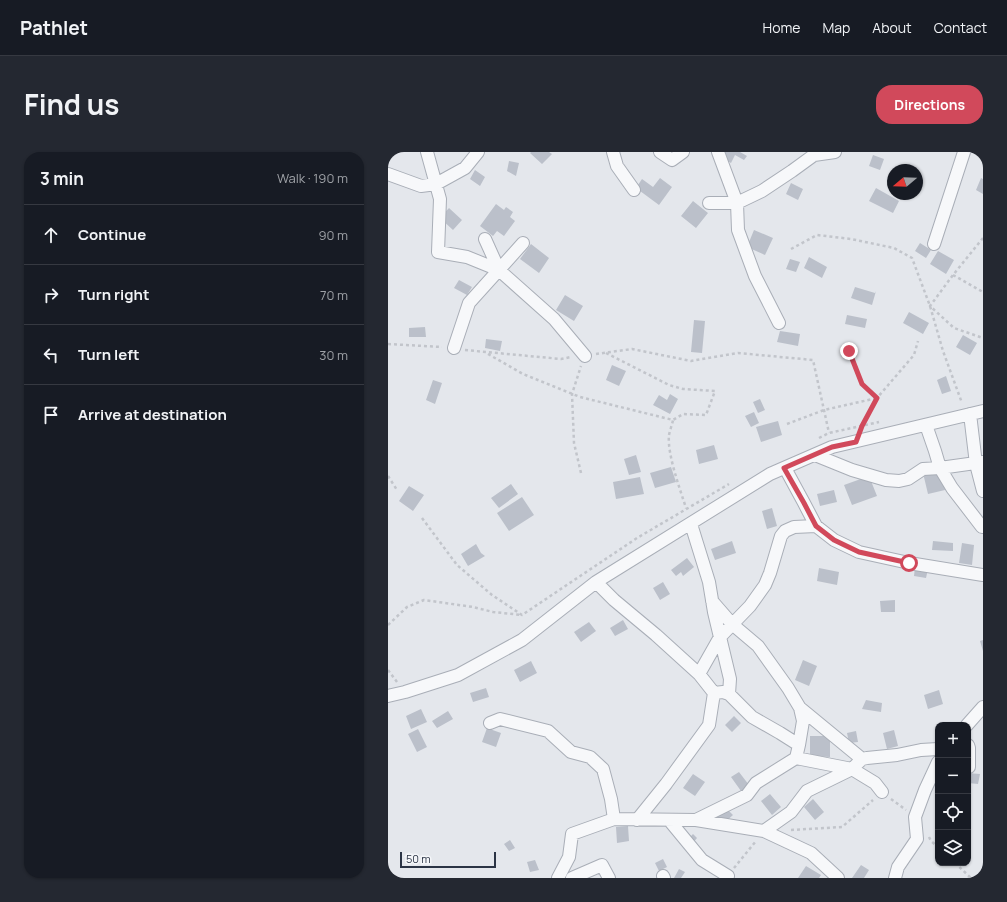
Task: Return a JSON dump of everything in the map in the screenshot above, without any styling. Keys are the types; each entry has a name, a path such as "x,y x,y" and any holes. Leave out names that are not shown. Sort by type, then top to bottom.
{"street":[{"path":"427,152 440,200 438,252 467,257 499,270 554,319 585,356"},
{"path":"388,174 421,186 436,184 465,168 478,152"},
{"path":"613,152 617,166 634,190"},
{"path":"660,152 672,160 683,152"},
{"path":"718,152 737,203 738,230 755,276 779,323"},
{"path":"709,203 737,203 762,191 814,155 835,152"},
{"path":"934,244 964,152"},
{"path":"485,239 499,270"},
{"path":"454,348 469,303 523,243"},
{"path":"388,696 458,675 522,640 596,582 770,474 832,447 983,411"},
{"path":"970,414 983,491"},
{"path":"926,424 940,468 952,488 983,527"},
{"path":"815,455 852,470 886,480 899,481 908,479 923,469 979,463"},
{"path":"784,468 816,526 834,540 859,552 909,563 983,575"},
{"path":"691,524 709,582 714,612 730,679 730,694"},
{"path":"699,674 720,637 750,606 765,585 781,536 785,531 794,527 816,526"},
{"path":"596,582 614,600 699,674 714,693 710,725 637,820"},
{"path":"712,602 732,624 758,646 788,688 800,708 803,721 796,758"},
{"path":"714,693 723,692 730,694 752,717 799,745"},
{"path":"969,722 983,707"},
{"path":"800,708 862,759"},
{"path":"490,723 500,719 548,731 571,752 590,756 603,769 611,799 614,819"},
{"path":"764,831 791,812 807,791 852,769 862,759 897,755 922,750 935,750"},
{"path":"696,820 746,795 756,783 796,758 852,769 875,783 882,792"},
{"path":"895,878 898,867 917,839 915,817 935,768"},
{"path":"558,878 569,857 572,834 614,819 696,820 764,831 811,853 838,878"},
{"path":"669,820 702,860 728,876"},
{"path":"572,878 602,865 609,878"}],"path":[{"path":"791,249 817,235 851,239 894,248 912,258 930,306 943,350 962,404 957,405"},
{"path":"930,306 983,238"},
{"path":"953,275 983,292"},
{"path":"930,306 954,328 983,338"},
{"path":"856,442 862,426 877,398 914,355 918,341"},
{"path":"388,344 394,343 454,348 486,353 561,359 632,349 691,361 738,352 813,360 832,447"},
{"path":"849,351 862,384 877,398"},
{"path":"486,353 522,374 580,397 673,420"},
{"path":"606,353 669,385 683,389 715,391 706,415 682,414 673,420 669,434 671,456 686,508"},
{"path":"580,473 574,443 572,394 585,356"},
{"path":"787,424 824,410 877,398"},
{"path":"816,440 829,433 884,421"},
{"path":"388,476 397,490"},
{"path":"388,624 407,608 424,600 474,607 493,612 522,615 637,538 686,508 735,481"},
{"path":"422,518 457,564 492,595 522,615"},
{"path":"787,830 842,827 882,792 915,817"},
{"path":"728,876 764,831"},
{"path":"927,835 935,844"},
{"path":"958,866 971,878"}],"building":[{"path":"549,152 552,154 542,164 530,153"},
{"path":"724,152 740,152 747,156 744,160 735,155 731,163 721,157"},
{"path":"873,155 884,159 880,170 869,166"},
{"path":"509,161 519,163 516,176 507,171"},
{"path":"475,170 485,177 480,186 470,179"},
{"path":"660,178 672,187 659,205 636,188 642,179 653,187"},
{"path":"981,178 983,179 983,194 976,190"},
{"path":"791,183 803,189 798,200 786,194"},
{"path":"876,188 887,194 887,200 899,201 893,213 869,201"},
{"path":"693,201 708,213 696,228 681,216"},
{"path":"496,204 504,210 506,207 513,212 510,217 515,221 504,236 497,231 493,236 480,226"},
{"path":"449,208 462,220 453,230 440,218"},
{"path":"754,230 773,238 765,255 747,247"},
{"path":"920,243 931,250 926,258 915,251"},
{"path":"531,244 549,258 539,273 520,259"},
{"path":"938,251 954,260 946,274 930,264"},
{"path":"809,257 827,267 822,278 804,268"},
{"path":"790,259 800,262 796,272 786,269"},
{"path":"459,280 472,287 467,295 454,288"},
{"path":"855,287 875,293 876,291 872,305 851,298"},
{"path":"565,295 583,306 574,321 556,310"},
{"path":"909,312 929,323 923,334 903,323"},
{"path":"847,315 867,319 865,328 845,324"},
{"path":"694,320 705,321 702,353 691,352"},
{"path":"425,327 426,337 409,337 409,328"},
{"path":"780,331 800,334 798,346 777,342"},
{"path":"963,335 977,343 970,355 956,347"},
{"path":"486,339 502,341 500,351 485,348"},
{"path":"612,365 626,371 619,386 606,380"},
{"path":"946,376 951,391 942,394 937,380"},
{"path":"433,380 442,383 435,404 426,400"},
{"path":"670,394 678,399 670,414 653,405 659,395 667,400"},
{"path":"760,399 765,410 758,413 753,402"},
{"path":"754,412 759,423 751,427 745,416"},
{"path":"778,421 782,435 761,442 756,427"},
{"path":"714,445 718,459 699,464 696,450"},
{"path":"636,455 641,472 629,475 624,459"},
{"path":"671,467 676,482 655,488 650,473"},
{"path":"923,473 942,473 945,490 928,494"},
{"path":"869,476 877,496 852,505 844,485"},
{"path":"640,477 644,494 616,499 613,482"},
{"path":"511,484 518,494 499,508 491,498"},
{"path":"409,486 424,495 413,511 399,501"},
{"path":"834,490 837,502 820,506 817,494"},
{"path":"522,497 534,515 509,531 497,513"},
{"path":"772,508 777,526 767,529 762,511"},
{"path":"732,541 736,553 715,560 711,549"},
{"path":"933,541 953,543 953,551 932,550"},
{"path":"962,543 974,545 972,565 959,563"},
{"path":"476,544 481,553 485,556 468,566 461,554"},
{"path":"687,558 694,567 683,576 681,572 676,576 671,570"},
{"path":"915,567 928,569 926,578 914,576"},
{"path":"819,568 839,572 837,585 817,581"},
{"path":"663,582 670,594 660,600 653,588"},
{"path":"895,600 895,612 881,612 880,601"},
{"path":"623,620 628,629 615,636 610,628"},
{"path":"589,622 596,631 581,642 574,632"},
{"path":"983,640 983,651 980,641"},
{"path":"803,660 817,666 809,686 795,680"},
{"path":"531,661 537,673 520,682 514,670"},
{"path":"486,688 489,697 473,702 470,693"},
{"path":"939,690 943,704 928,709 924,695"},
{"path":"866,700 882,703 881,712 862,709"},
{"path":"421,709 427,722 411,729 406,716"},
{"path":"448,711 453,719 437,728 432,721"},
{"path":"734,716 741,723 732,732 725,725"},
{"path":"487,728 501,733 496,747 482,742"},
{"path":"418,729 427,747 417,752 408,734"},
{"path":"894,730 898,746 887,749 883,733"},
{"path":"856,731 858,742 849,743 847,733"},
{"path":"810,736 830,736 830,757 810,756"},
{"path":"739,772 749,785 741,791 731,777"},
{"path":"971,773 980,774 978,784 971,783"},
{"path":"693,774 705,782 695,796 683,788"},
{"path":"770,794 781,807 772,815 761,801"},
{"path":"813,799 824,812 815,820 804,807"},
{"path":"726,808 733,815 723,824 717,817"},
{"path":"628,826 629,841 617,843 616,827"},
{"path":"693,834 697,838 692,844 687,840"},
{"path":"510,840 515,848 509,851 504,844"},
{"path":"663,859 667,867 659,871 655,863"},
{"path":"535,860 539,870 530,872 527,862"},
{"path":"861,865 869,870 864,878 852,878"},
{"path":"806,866 821,875 819,878 798,878"},
{"path":"679,869 685,872 681,878 674,878"}],"route":[{"path":"849,351 862,384 877,398 862,426 856,442 832,447 784,468 816,526 834,540 859,552 909,563"}]}
